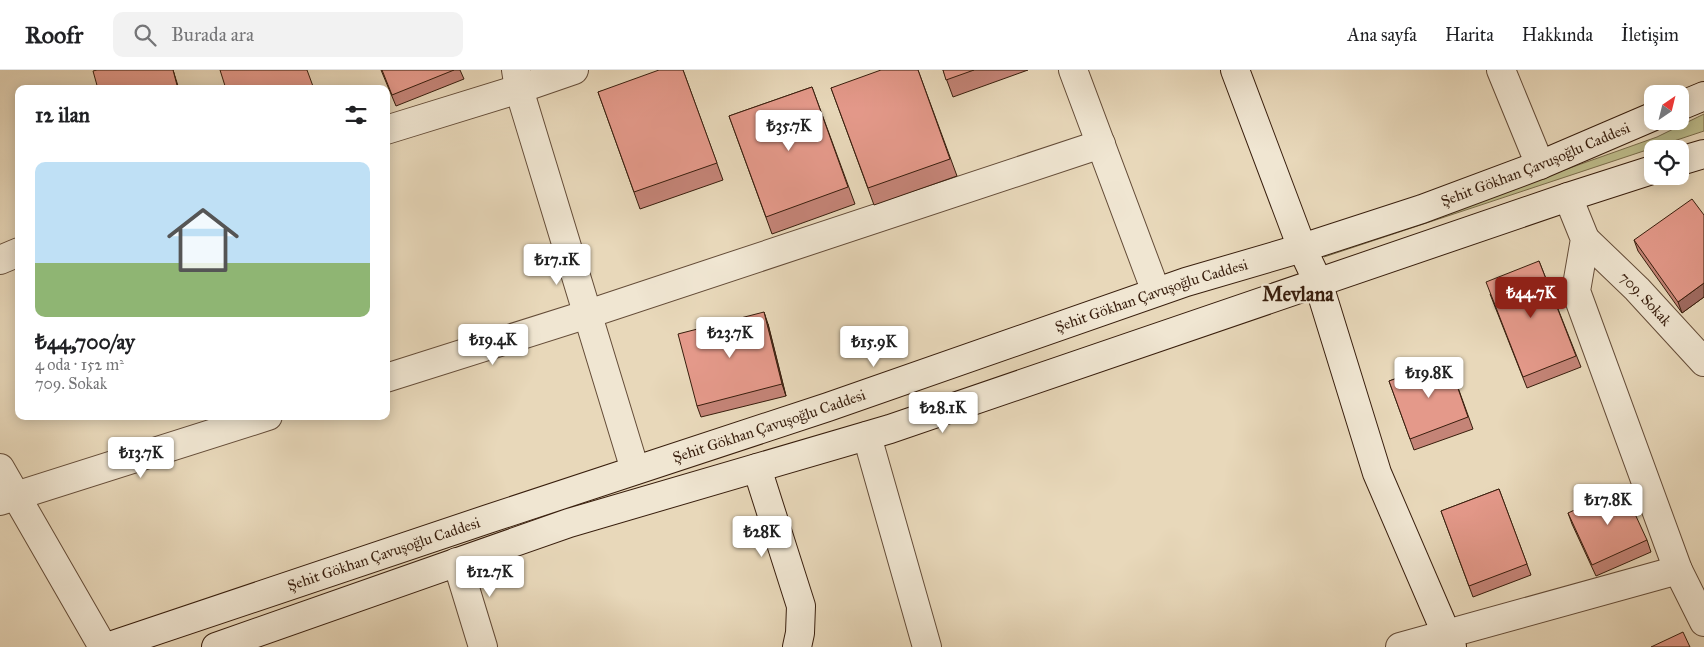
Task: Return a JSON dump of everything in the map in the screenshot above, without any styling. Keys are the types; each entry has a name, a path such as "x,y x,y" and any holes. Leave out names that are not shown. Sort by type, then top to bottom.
{"street":[{"path":"390,128 518,80 574,70"},
{"path":"1073,70 1156,292"},
{"path":"1236,70 1302,248 1318,282 1377,473 1449,640"},
{"path":"1501,70 1540,165"},
{"path":"518,80 635,470"},
{"path":"1689,102 1704,96"},
{"name":"Şehit Gökhan Çavuşoğlu Caddesi","path":"107,647 149,640 635,470 828,407 1156,292 1422,209 1540,165 1644,120"},
{"path":"390,377 588,314 1101,144"},
{"path":"1689,158 1704,154"},
{"path":"216,647 569,523 868,436 1644,173"},
{"path":"1568,197 1585,239 1576,291 1678,570 1704,622"},
{"name":"709. Sokak","path":"1585,239 1637,289 1704,362"},
{"path":"0,260 15,254"},
{"path":"8,498 255,420"},
{"path":"868,436 927,647"},
{"path":"0,468 8,498 103,647"},
{"path":"757,468 801,606 800,633 797,647"},
{"path":"457,562 483,647"},
{"path":"1400,647 1449,640 1678,570"}],"shaded area":[{"path":"1704,114 1704,131 1677,140 1649,140 1671,130 1689,130 1689,121"},
{"path":"1644,142 1644,151 1324,257 1324,250 1381,235"}],"building":[{"path":"173,70 177,85 97,85 93,71"},
{"path":"220,70 307,70 313,85 225,85"},
{"path":"382,70 454,70 392,95 390,85 388,85"},
{"path":"659,70 683,70 717,163 634,192 598,92"},
{"path":"881,70 918,70 950,159 868,188 831,88"},
{"path":"943,70 974,70 946,80"},
{"path":"812,87 848,187 766,217 729,116"},
{"path":"1692,199 1704,215 1704,283 1678,302 1634,240"},
{"path":"1539,261 1576,356 1523,377 1486,282"},
{"path":"764,312 782,384 697,406 678,334"},
{"path":"1448,360 1468,417 1410,439 1389,381"},
{"path":"1623,488 1647,540 1592,565 1568,513"},
{"path":"1499,489 1527,564 1469,586 1441,511"},
{"path":"1683,632 1690,647 1651,647"}],"district":[{"name":"Mevlana","path":"1298,294"}]}
